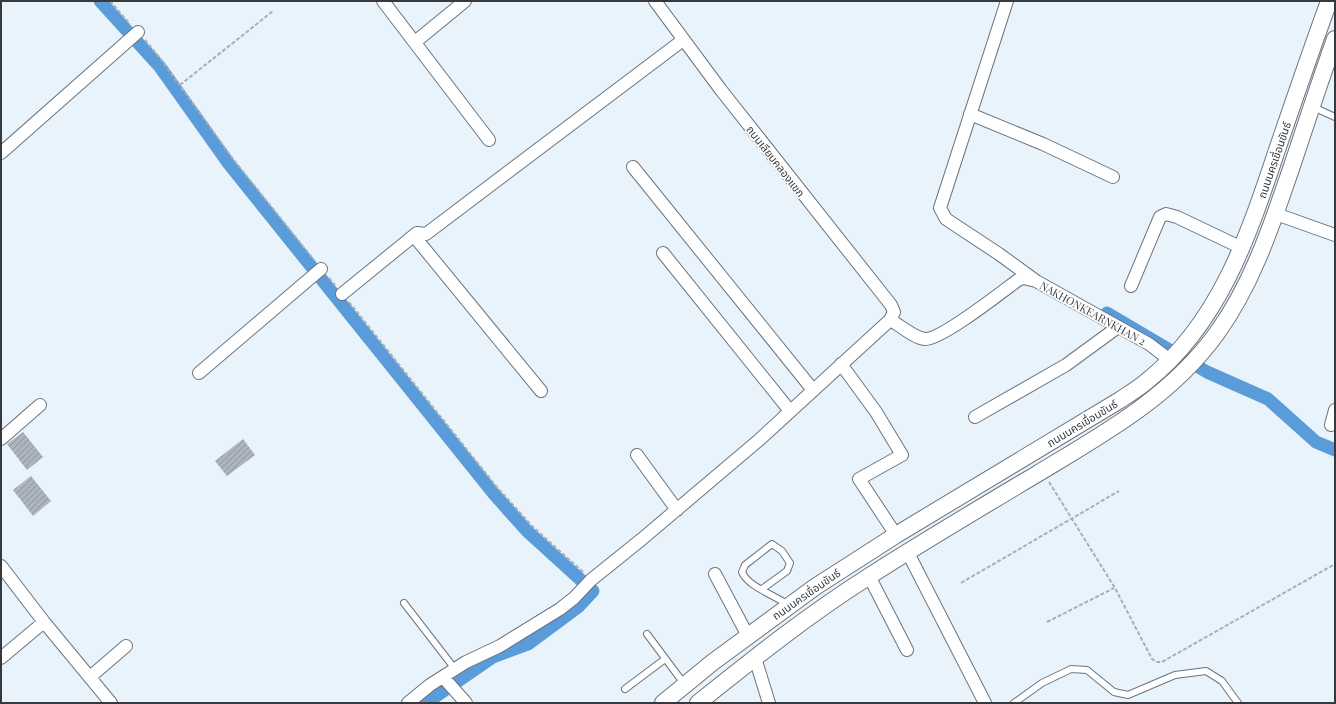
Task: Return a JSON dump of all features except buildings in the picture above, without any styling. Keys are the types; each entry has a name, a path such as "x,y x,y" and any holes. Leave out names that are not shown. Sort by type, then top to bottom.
{"main road":[{"name":"ถนนนครเขื่อนขันธ์","path":"663,703 788,605 896,535 1120,400 1155,374 1175,355 1203,321 1219,295 1242,248 1254,220 1329,1"},
{"name":"ถนนนครเขื่อนขันธ์","path":"699,703 809,616 869,576 1131,416 1171,384 1195,359 1218,332 1255,267 1276,214 1335,39"},
{"path":"1301,80 1318,86"},
{"path":"985,482 995,499"},
{"path":"685,685 699,703"}],"street":[{"path":"383,1 489,140"},
{"path":"415,42 465,1"},
{"name":"ถนนเลียบคลองแขก","path":"655,1 725,97 891,306 894,312 890,320"},
{"path":"1007,1 940,208 946,219 999,254 1036,281"},
{"path":"1,153 133,36"},
{"path":"342,294 414,236 417,234 426,234 683,40"},
{"path":"970,114 1043,144 1112,177"},
{"path":"633,167 813,390"},
{"path":"1131,286 1160,217 1166,214 1177,217 1242,248"},
{"path":"1276,214 1335,234"},
{"path":"414,236 541,391"},
{"path":"663,253 790,411"},
{"path":"199,373 317,272"},
{"name":"NAKHONKEARNKHAN 2","path":"890,320 917,336 926,339 957,324 1018,280 1023,278 1036,281 1149,344 1175,355"},
{"path":"408,703 448,683 455,669 500,646 560,609 574,598 591,580 677,510 790,411 890,320"},
{"path":"976,417 1066,365 1118,327"},
{"path":"841,364 876,412 902,455 859,479 896,535"},
{"path":"1,439 40,405"},
{"path":"1331,425 1335,410"},
{"path":"637,455 677,510"},
{"path":"908,553 985,703"},
{"path":"1,566 44,622 111,703"},
{"path":"715,574 748,636"},
{"path":"869,576 907,650"},
{"path":"1,658 44,622"},
{"path":"90,677 126,646"},
{"path":"755,658 769,703"},
{"path":"448,683 466,703"}],"lane":[{"path":"1311,107 1335,116"},
{"path":"762,589 787,571 790,563 782,551 772,544 745,565 742,572 744,577 752,584 788,605"},
{"path":"404,603 455,669"},
{"path":"647,634 685,685"},
{"path":"625,690 665,659"},
{"path":"1014,703 1042,682 1071,669 1086,670 1114,692 1128,695 1175,675 1206,670 1222,681 1238,703"}],"path":[{"path":"180,85 273,11"},
{"path":"1042,471 1115,588 1152,659 1157,662 1162,662 1335,564"},
{"path":"961,583 1119,490"},
{"path":"1047,622 1115,588"}],"waterway":[{"path":"100,1 160,67 229,164 494,494 527,531 593,591 578,607 528,644 493,657 426,703"},
{"path":"1107,313 1207,372 1268,399 1316,442 1335,450"}]}
